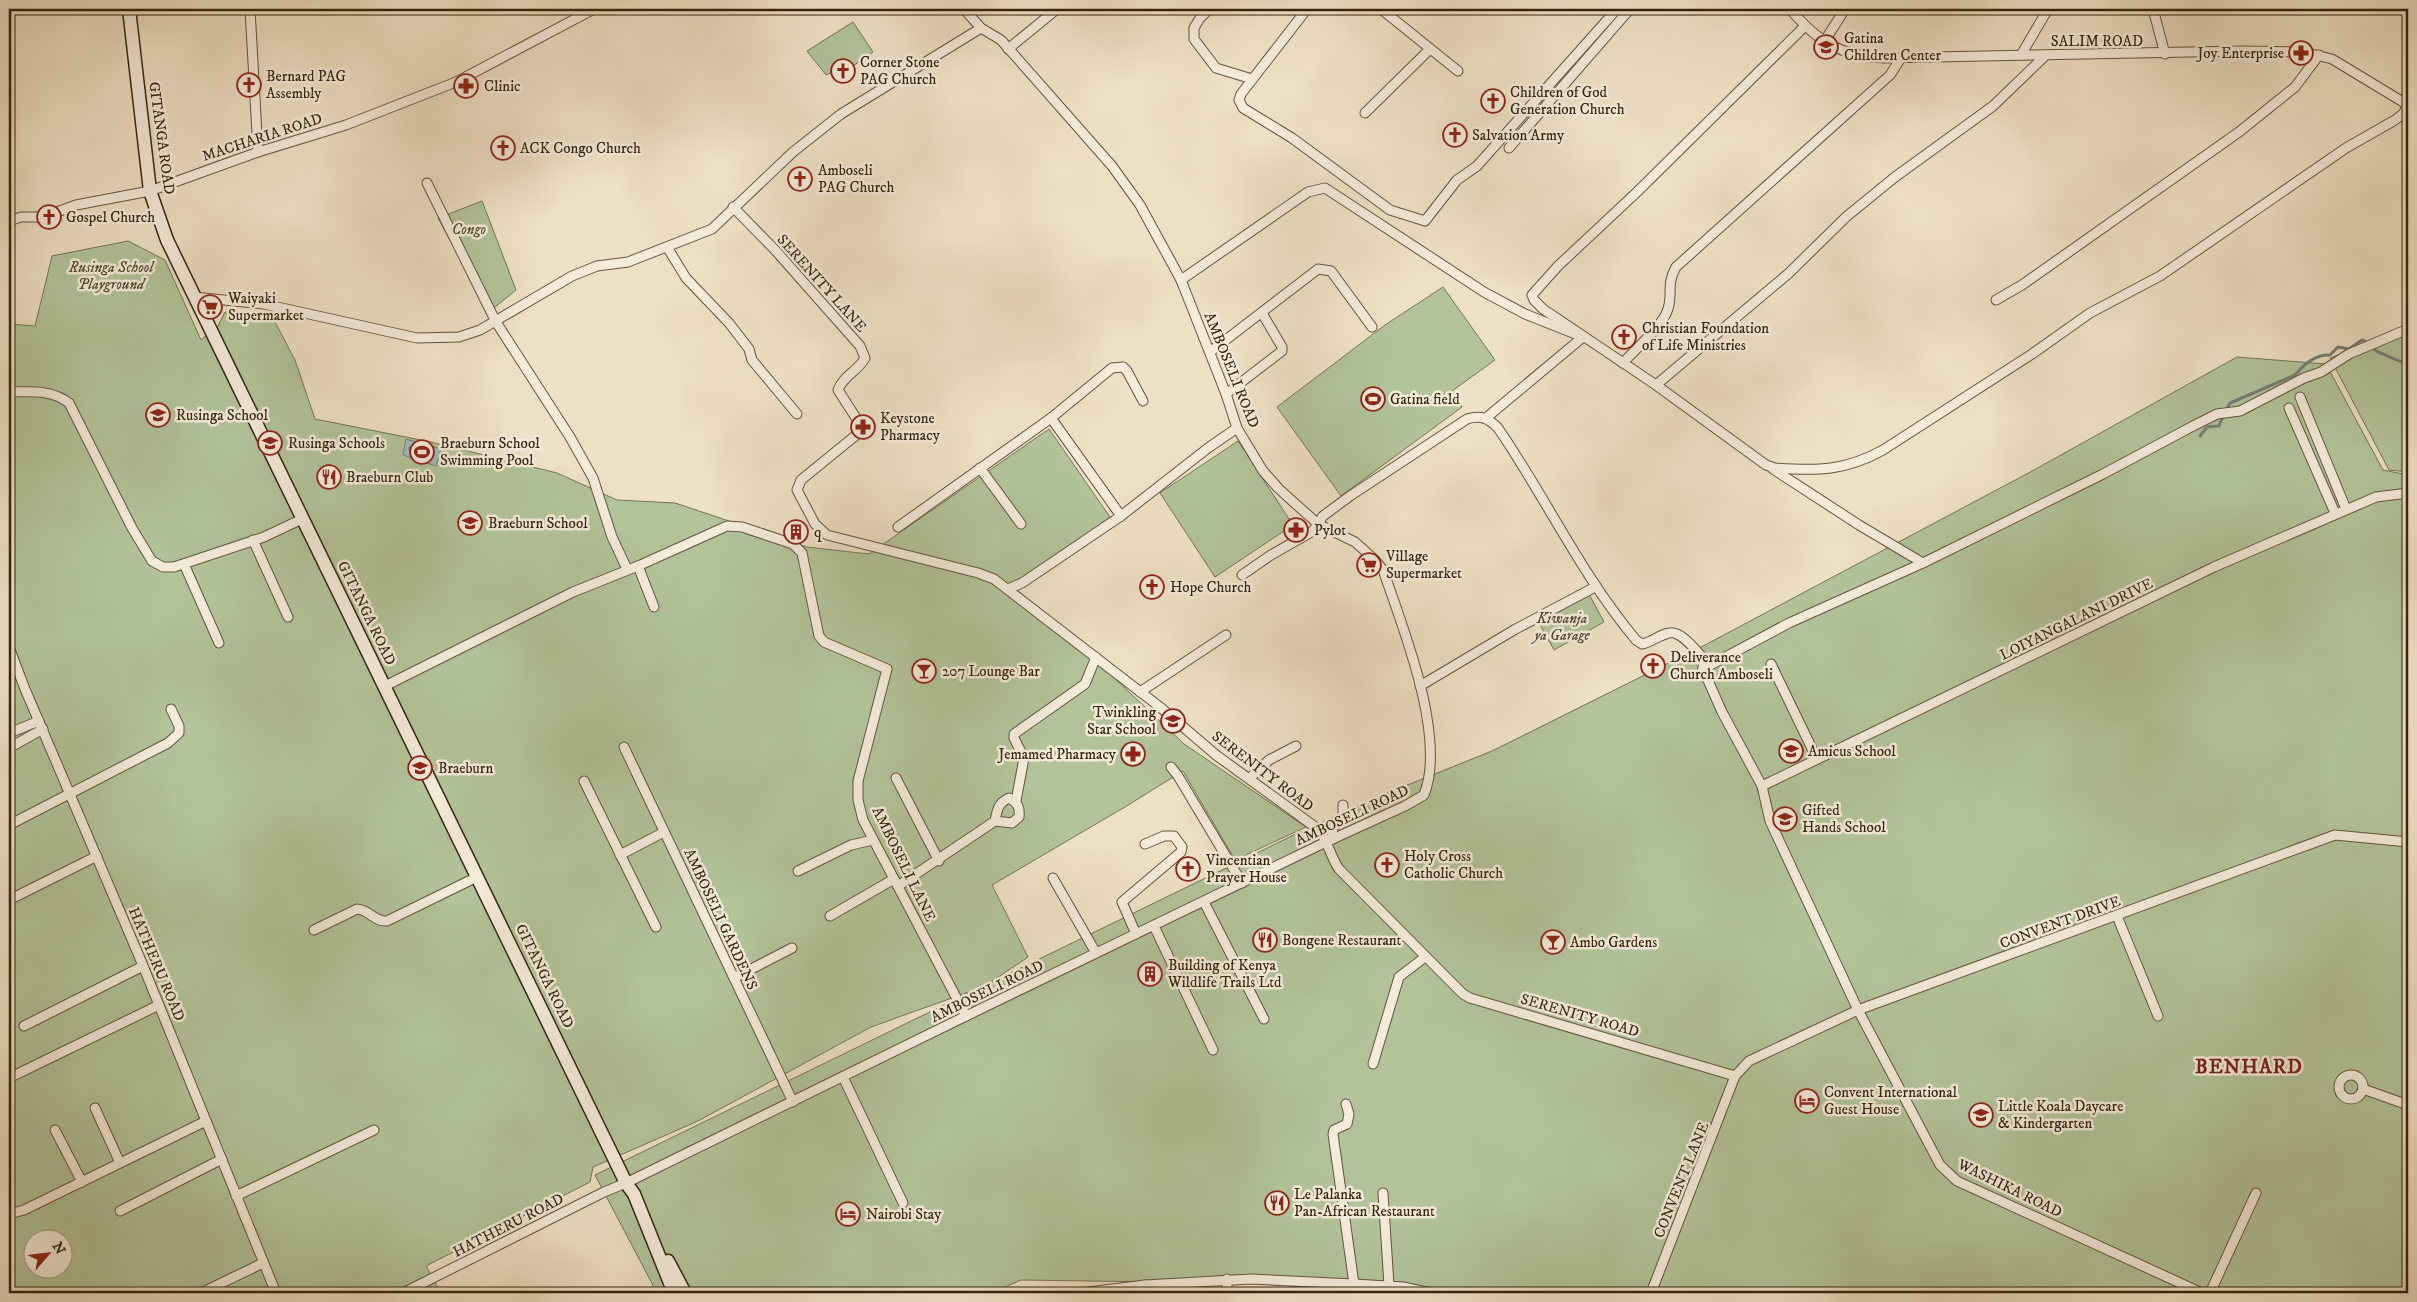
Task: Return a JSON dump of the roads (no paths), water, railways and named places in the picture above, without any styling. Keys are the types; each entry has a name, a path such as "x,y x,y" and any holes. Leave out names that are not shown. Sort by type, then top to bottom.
{"main road":[{"name":"GITANGA ROAD","path":"129,9 150,191 167,240 477,877 517,955 626,1183 634,1194 674,1293"},
{"name":"GITANGA ROAD","path":"641,1210 685,1293"}],"street":[{"path":"250,9 258,152"},
{"name":"MACHARIA ROAD","path":"9,221 21,217 43,217 76,205 150,191 258,152 346,125 456,82 594,9"},
{"name":"AMBOSELI ROAD","path":"626,1183 1096,953 1405,806 1424,795 1431,769 1431,743 1420,686 1408,641 1383,570 1355,542 1318,524 1279,489 1263,471 1237,428 1226,394 1181,280 1140,205 1112,166 1001,40 981,28 964,9"},
{"path":"1008,49 1057,9"},
{"path":"1208,9 1194,28 1194,39 1216,68 1252,79"},
{"path":"1307,9 1241,94 1239,100 1243,108 1292,138 1390,210 1426,221 1457,180 1477,166 1618,9"},
{"path":"1381,9 1458,71"},
{"path":"1509,148 1630,9"},
{"name":"SALIM ROAD","path":"1790,9 1805,26 1824,42 1833,48 1856,56 1901,58 2292,51 2332,59 2408,103"},
{"path":"1824,42 1846,9"},
{"path":"2021,55 2048,9"},
{"path":"2153,9 2165,54"},
{"path":"1805,26 1532,295 1534,300 1583,337 1656,385 1766,465 1859,525 1923,563"},
{"path":"194,297 264,304 417,338 459,337 480,330 572,276 597,266 628,262 712,228 793,152 841,114 981,28"},
{"path":"1365,112 1430,49"},
{"path":"1656,385 1788,273 1846,217 1895,176 1993,106 2046,55"},
{"path":"1996,300 2022,285 2080,242 2240,132 2295,87 2319,55"},
{"path":"1623,363 1662,320 1668,310 1670,281 1676,268 1890,75 1901,58"},
{"path":"1766,465 1793,469 1840,468 1862,462 2032,354 2090,313 2160,276 2346,148 2395,120 2404,113 2408,103"},
{"path":"427,183 496,322 570,437 593,478 612,537 627,569"},
{"path":"1181,280 1308,192 1325,188 1484,292 1525,314 1583,337"},
{"name":"SERENITY LANE","path":"733,207 776,251 860,346 865,358 861,366 841,382 838,390 858,422 860,429 855,436 801,480 797,490 814,524 826,535 863,544"},
{"path":"667,247 686,278 729,324 749,349 752,360 796,414"},
{"path":"1210,352 1318,269 1324,268 1331,271 1372,327"},
{"path":"1226,394 1282,351 1282,347 1262,313"},
{"path":"1703,669 1789,623 1923,563 2102,474 2193,426 2218,414 2240,410 2304,378 2321,372 2349,354 2408,329"},
{"path":"1486,418 1583,337"},
{"path":"898,527 1051,418 1112,368 1117,367 1127,370 1143,401"},
{"path":"9,392 46,392 58,395 69,403 132,528 152,561 163,567 174,567 184,564 253,540 302,518"},
{"path":"2300,397 2346,509"},
{"path":"2289,408 2335,513"},
{"path":"1242,575 1271,555 1314,531 1323,516 1350,496 1468,419 1478,416 1486,418 1498,428 1526,469 1595,587 1610,609 1636,640 1642,644 1648,643 1670,632 1674,632 1684,638 1704,659 1703,669 1722,712 1762,786 1770,821 1858,1010"},
{"path":"1051,418 1121,516"},
{"path":"1008,589 1022,583 1121,516 1208,448 1237,428"},
{"path":"980,468 1021,524"},
{"name":"LOIYANGALANI DRIVE","path":"1762,786 2214,567 2376,496 2408,493"},
{"name":"AMBOSELI LANE","path":"638,566 727,526 742,527 793,544 802,553 819,636 824,642 887,669 858,781 858,800 863,820 966,1016"},
{"path":"253,540 288,618"},
{"name":"SERENITY ROAD","path":"863,544 978,573 1008,589 1140,692 1216,755 1250,778 1318,830 1329,841 1329,853 1339,869 1458,990 1470,998 1735,1076"},
{"path":"184,564 219,643"},
{"path":"385,686 573,592 627,569 638,566 654,607"},
{"path":"1420,686 1514,630 1595,587"},
{"path":"1140,692 1226,635"},
{"name":"HATHERU ROAD","path":"9,647 144,966 276,1293"},
{"path":"1016,802 1024,758 1014,738 1014,734 1085,684 1096,657"},
{"path":"1771,664 1817,759"},
{"path":"9,825 168,743 179,733 179,726 171,709"},
{"path":"9,733 41,725"},
{"path":"9,748 41,725"},
{"path":"1250,778 1269,760 1296,746"},
{"name":"AMBOSELI GARDENS","path":"624,747 792,1102"},
{"path":"1171,767 1242,883"},
{"path":"896,778 939,861"},
{"path":"584,781 656,928"},
{"path":"830,916 939,861 995,821 1012,823 1019,818 1020,808 1016,802 1009,798 1002,802 996,811 995,821"},
{"path":"1329,841 1333,828 1343,815 1343,805"},
{"path":"620,855 664,832"},
{"name":"CONVENT DRIVE","path":"1735,1076 1749,1061 1858,1010 2335,835 2408,842"},
{"path":"1136,934 1122,902 1181,852 1182,847 1174,836 1164,836 1145,844"},
{"path":"798,871 851,845 873,840"},
{"path":"9,900 97,856"},
{"path":"314,930 357,909 364,910 376,920 387,921 477,877"},
{"path":"1053,878 1096,953"},
{"path":"1204,902 1264,1019"},
{"path":"2117,916 2158,1016"},
{"path":"1154,926 1213,1050"},
{"path":"734,978 792,948"},
{"path":"1373,1064 1400,976 1425,956"},
{"path":"24,1026 144,966"},
{"path":"9,1078 159,1005"},
{"name":"WASHIKA ROAD","path":"1858,1010 1937,1159 1947,1174 1957,1181 2202,1293"},
{"name":"CONVENT LANE","path":"1651,1293 1735,1076"},
{"path":"843,1077 903,1203"},
{"path":"2363,1090 2408,1105"},
{"path":"1346,1104 1349,1114 1347,1124 1334,1130 1333,1134 1354,1288"},
{"path":"95,1108 120,1163"},
{"path":"9,1210 13,1212 24,1210 206,1120"},
{"path":"55,1130 82,1182"},
{"path":"236,1196 374,1130"},
{"path":"120,1211 222,1160"},
{"name":"HATHERU ROAD","path":"403,1293 604,1192 626,1183"},
{"path":"1383,1193 1389,1285"},
{"path":"2210,1293 2256,1193"},
{"path":"201,1293 263,1263"},
{"path":"1226,1293 1227,1279"},
{"path":"1080,1293 1146,1289 1227,1279 1354,1288 1389,1285 1431,1293"}],"water":[{"name":"Braeburn School Swimming Pool","path":"406,439 441,449 436,466 403,455"}],"waterway":[{"path":"2226,411 2230,403 2295,375 2302,367 2315,358 2330,355 2338,347 2349,349 2362,340 2378,352 2408,364"},
{"path":"2200,436 2207,427 2219,426 2223,416"}],"place":[{"name":"Gatina Children Center","path":"1826,47"},
{"name":"Joy Enterprise","path":"2301,53"},
{"name":"Corner Stone PAG Church","path":"843,71"},
{"name":"Bernard PAG Assembly","path":"249,85"},
{"name":"Clinic","path":"466,86"},
{"name":"Children of God Generation Church","path":"1493,101"},
{"name":"Salvation Army","path":"1455,135"},
{"name":"ACK Congo Church","path":"503,148"},
{"name":"Amboseli PAG Church","path":"800,179"},
{"name":"Gospel Church","path":"49,217"},
{"name":"Waiyaki Supermarket","path":"210,307"},
{"name":"Christian Foundation of Life Ministries","path":"1624,337"},
{"name":"Gatina field","path":"1373,399"},
{"name":"Rusinga School","path":"158,415"},
{"name":"Keystone Pharmacy","path":"863,427"},
{"name":"Rusinga Schools","path":"270,443"},
{"name":"Braeburn School Swimming Pool","path":"422,452"},
{"name":"Braeburn Club","path":"329,477"},
{"name":"Braeburn School","path":"470,523"},
{"name":"Pylot","path":"1296,530"},
{"name":"q","path":"796,532"},
{"name":"Village Supermarket","path":"1369,565"},
{"name":"Hope Church","path":"1152,587"},
{"name":"Deliverance Church Amboseli","path":"1653,666"},
{"name":"207 Lounge Bar","path":"924,671"},
{"name":"Twinkling Star School","path":"1173,721"},
{"name":"Amicus School","path":"1791,751"},
{"name":"Jemamed Pharmacy","path":"1133,754"},
{"name":"Braeburn","path":"420,768"},
{"name":"Gifted Hands School","path":"1785,819"},
{"name":"Holy Cross Catholic Church","path":"1387,865"},
{"name":"Vincentian Prayer House","path":"1188,869"},
{"name":"Bongene Restaurant","path":"1265,940"},
{"name":"Ambo Gardens","path":"1553,942"},
{"name":"Building of Kenya Wildlife Trails Ltd","path":"1150,974"},
{"name":"Convent International Guest House","path":"1807,1101"},
{"name":"Little Koala Daycare & Kindergarten","path":"1981,1115"},
{"name":"Le Palanka Pan-African Restaurant","path":"1277,1203"},
{"name":"Nairobi Stay","path":"848,1214"}],"district":[{"name":"BENHARD","path":"2249,1066"}],"park label":[{"name":"Congo","path":"469,229"},
{"name":"Rusinga School Playground","path":"111,276"},
{"name":"Kiwanja ya Garage","path":"1562,626"}]}
